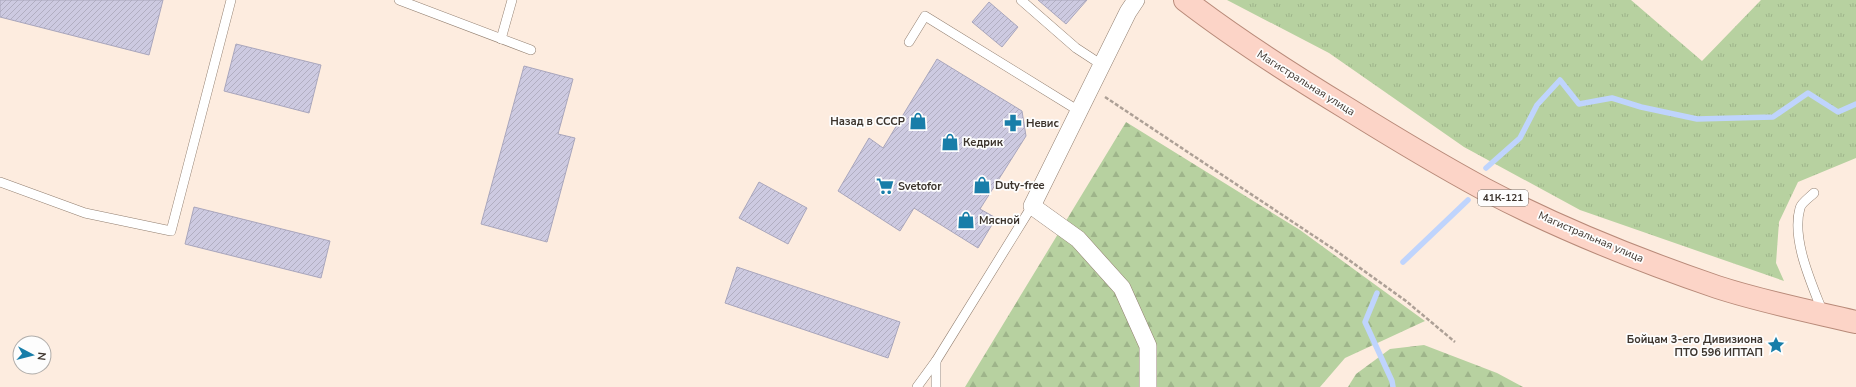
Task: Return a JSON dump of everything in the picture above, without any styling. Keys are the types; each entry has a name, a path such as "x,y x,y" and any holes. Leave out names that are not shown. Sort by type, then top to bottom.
{"main road":[{"name":"Магистральная улица","path":"1185,0 1270,61 1413,149 1492,193 1552,222 1663,267 1718,287 1770,303 1856,322"}],"street":[{"path":"1136,0 1128,12 1032,206 1078,239 1122,288 1148,346 1148,387"}],"lane":[{"path":"0,182 85,213 171,231 231,0"},
{"path":"399,0 531,50"},
{"path":"501,39 512,0"},
{"path":"1020,0 1076,48 1102,65"},
{"path":"909,42 925,16 1079,111"},
{"path":"1814,192 1800,207 1797,228 1806,269 1824,314"},
{"path":"917,387 936,361 1032,206"},
{"path":"936,361 936,387"}],"path":[{"path":"1091,88 1336,250 1406,301 1455,342"}],"green space":[{"path":"1227,0 1631,0 1702,61 1761,0 1856,0 1856,158 1798,182 1779,222 1776,263 1784,281 1580,210 1464,147 1329,53"},
{"path":"1126,122 1300,230 1425,321 1345,358 1320,387 965,387"},
{"path":"1424,345 1497,373 1523,387 1348,387 1356,374 1390,349"}],"building":[{"path":"0,0 163,0 149,55 0,17"},
{"path":"1038,0 1087,0 1066,24"},
{"path":"989,2 1018,27 1002,47 972,22"},
{"path":"236,44 321,65 309,113 224,91"},
{"path":"937,59 1022,111 1026,136 980,209 996,218 978,248 914,208 900,231 838,191 869,138 883,148"},
{"path":"524,66 573,79 558,134 575,138 547,242 481,224"},
{"path":"759,182 807,208 788,244 739,218"},
{"path":"194,207 330,241 321,278 185,244"},
{"path":"737,267 900,322 888,358 725,303"}],"waterway":[{"path":"1486,168 1520,138 1537,105 1560,80 1579,104 1612,98 1641,107 1697,119 1773,117 1808,93 1838,112 1856,104"},
{"path":"1403,262 1468,200"},
{"path":"1377,293 1365,322 1392,381 1393,387"}],"place":[{"name":"Назад в СССР","path":"918,121"},
{"name":"Невис","path":"1013,123"},
{"name":"Кедрик","path":"950,142"},
{"name":"Duty-free","path":"982,185"},
{"name":"Svetofor","path":"885,186"},
{"name":"Мясной","path":"966,220"},
{"name":"Бойцам 3-его Дивизиона ПТО 596 ИПТАП","path":"1776,345"}]}
